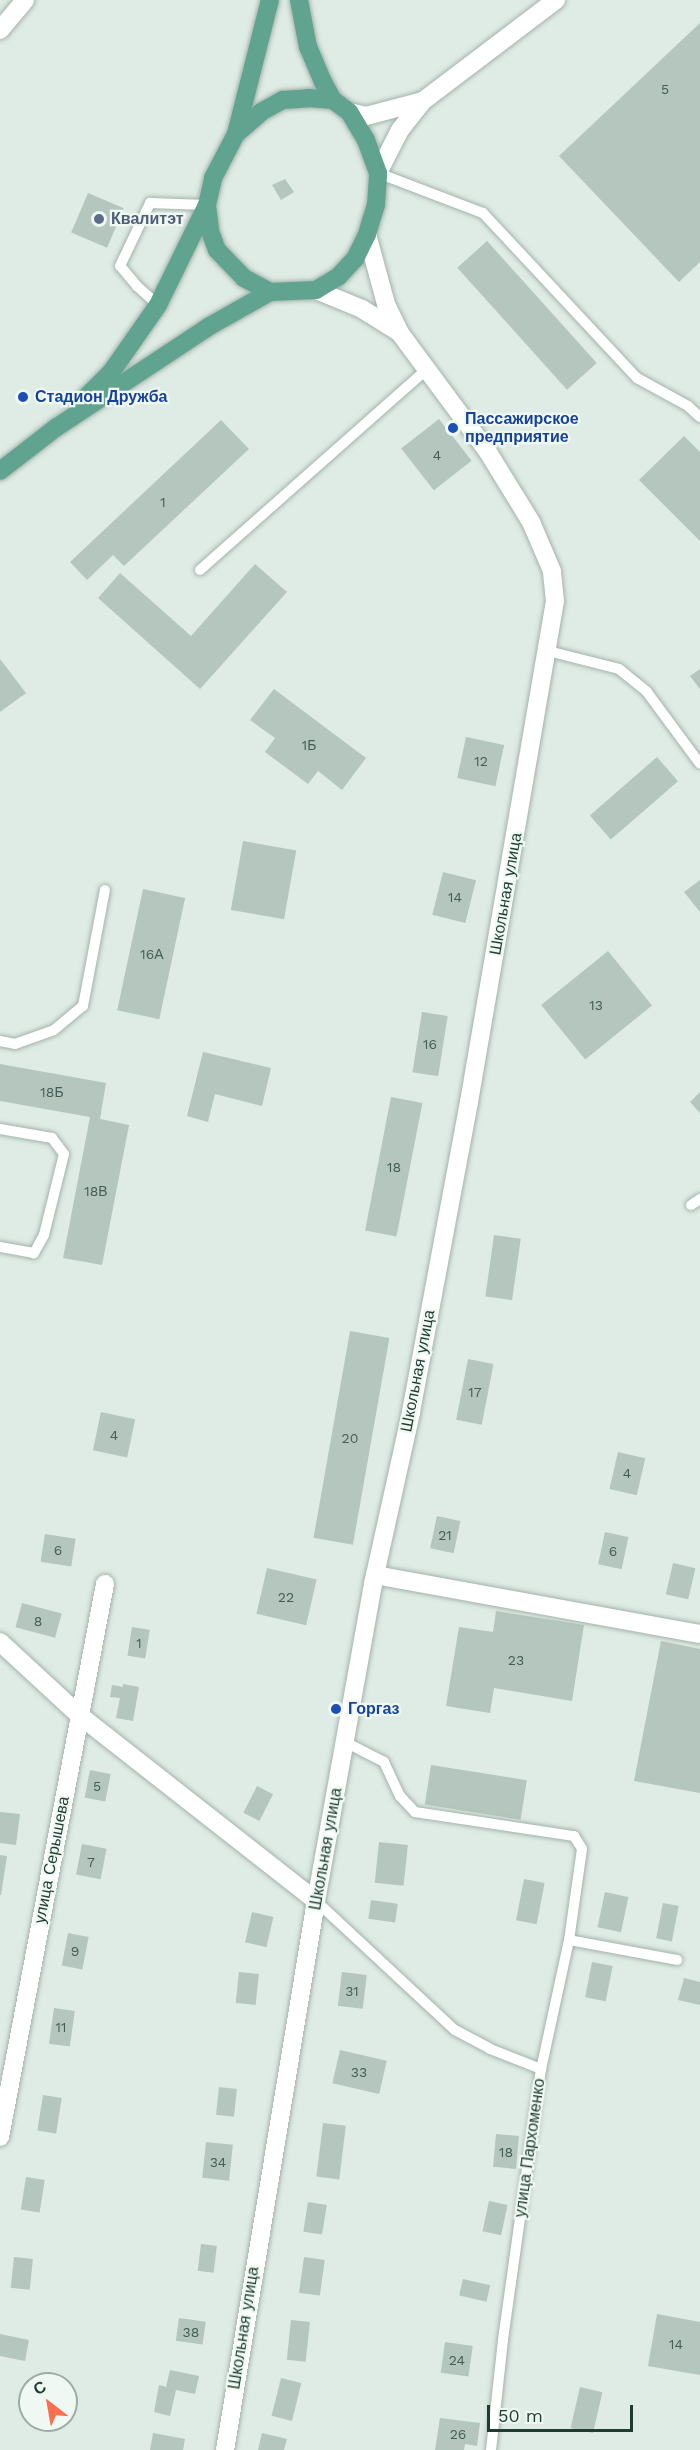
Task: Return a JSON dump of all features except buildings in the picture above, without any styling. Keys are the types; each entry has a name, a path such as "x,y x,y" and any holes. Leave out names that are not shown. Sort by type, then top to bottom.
{"main road":[{"path":"0,30 25,0"},
{"path":"57,427 112,371 158,305 207,205 213,178 236,134 270,0"},
{"path":"299,0 308,47 333,100 349,112 373,153 378,173 376,205 367,234 355,259 338,277 316,290"},
{"path":"378,173 400,130 423,101 556,0"},
{"path":"236,134 261,111 283,100 309,98 333,100"},
{"path":"349,112 366,116 423,101"},
{"path":"207,205 210,231 217,250 244,278 270,292"},
{"path":"367,234 386,304 400,333"},
{"path":"0,471 57,427 208,327 270,292 316,290 362,309 400,333"},
{"name":"Школьная улица","path":"225,2450 316,1901 375,1575 411,1412 469,1102 548,651 554,591 552,570 535,532 488,452 400,333"},
{"path":"375,1575 700,1634"},
{"name":"улица Серышева","path":"0,2137 105,1584"},
{"path":"0,1642 79,1715 316,1901"}],"lane":[{"path":"378,173 483,213 638,378 688,406 700,417"},
{"path":"158,305 120,266 150,203 207,205"},
{"path":"200,570 428,368"},
{"path":"548,651 619,669 647,692 700,764"},
{"path":"0,1041 15,1044 54,1029 83,1006 105,890"},
{"path":"0,1129 52,1138 64,1154 44,1235 34,1253 0,1247"},
{"name":"улица Пархоменко","path":"345,1742 384,1762 400,1796 415,1812 574,1836 582,1849 569,1940 541,2069 503,2340 491,2450"},
{"path":"316,1901 455,2030 490,2049 541,2069"},
{"path":"569,1940 677,1960"}],"place":[{"name":"Квалитэт","path":"99,219"},
{"name":"Стадион Дружба","path":"23,397"},
{"name":"Пассажирское предприятие","path":"453,428"},
{"name":"Горгаз","path":"336,1709"}]}
